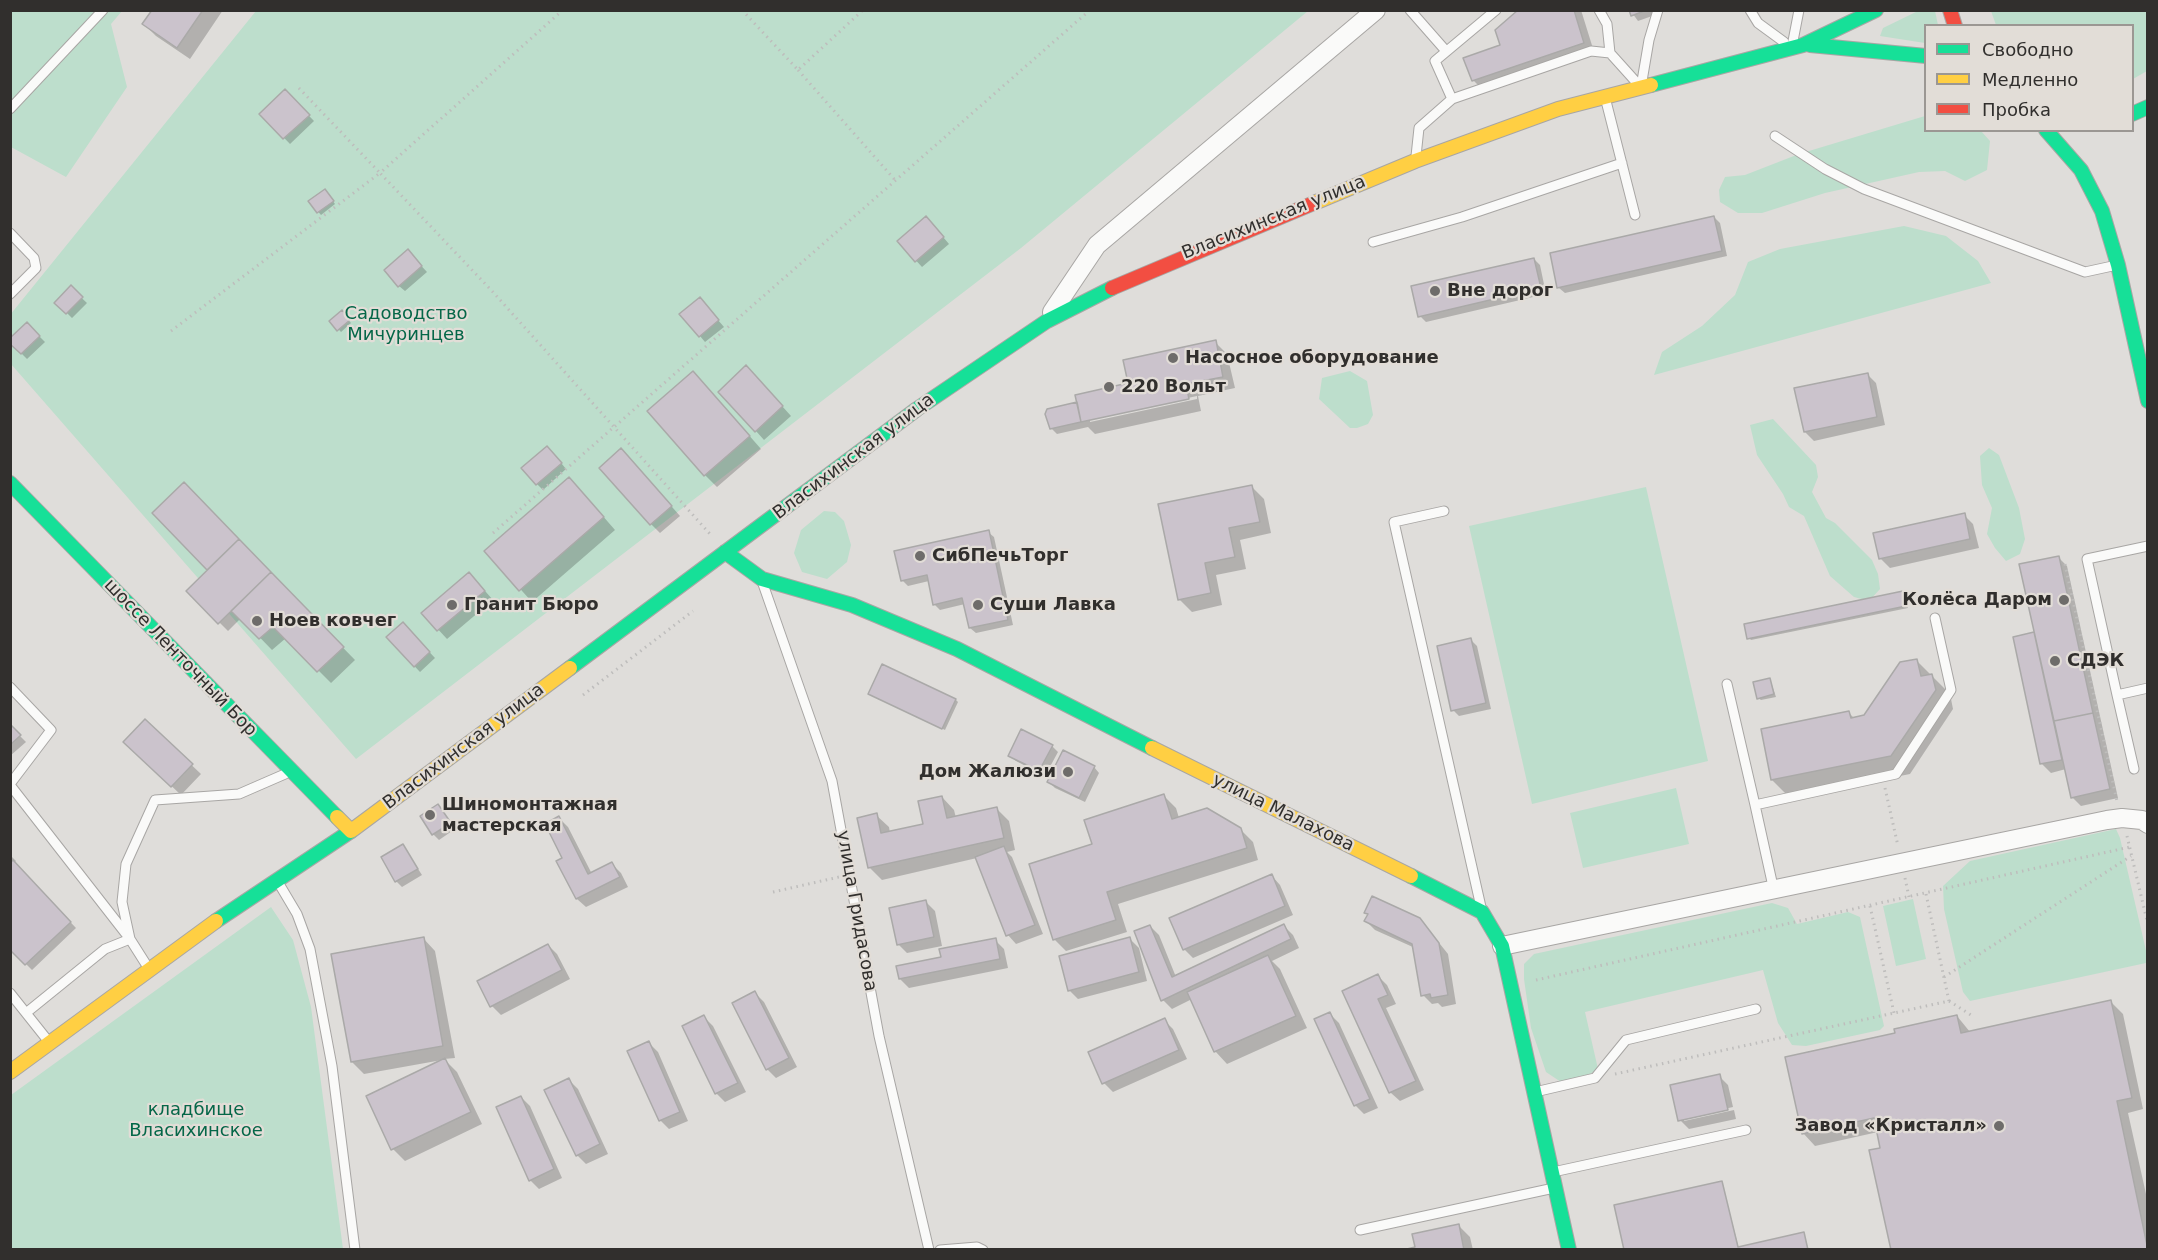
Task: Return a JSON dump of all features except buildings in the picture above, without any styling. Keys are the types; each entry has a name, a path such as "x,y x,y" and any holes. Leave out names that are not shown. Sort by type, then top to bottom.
{"main road":[{"path":"1797,46 1876,10"},
{"name":"Власихинская улица","path":"10,1072 149,969 351,831 917,409 1047,321 1138,275 1415,161 1558,109 1797,46"},
{"path":"1797,46 1924,56"},
{"path":"2134,113 2148,106"},
{"path":"2048,132 2081,170 2102,212 2118,265 2148,401"},
{"name":"шоссе Ленточный Бор","path":"10,483 351,831"},
{"path":"725,552 762,579"},
{"name":"улица Малахова","path":"762,579 852,605 957,650 1310,828 1452,895 1482,912 1502,946 1569,1250"}],"street":[{"path":"1047,321 1097,245 1376,10"},
{"path":"1502,946 2122,818 2142,820 2148,824"}],"lane":[{"path":"10,109 103,10"},
{"path":"1410,10 1446,51"},
{"path":"1452,99 1436,61 1496,10"},
{"path":"1599,10 1607,24 1610,53 1641,87"},
{"path":"1641,87 1649,40 1658,10"},
{"path":"1750,10 1758,23 1797,46 1799,10"},
{"path":"1415,161 1419,128 1452,99 1591,51 1610,53"},
{"path":"1605,97 1635,215"},
{"path":"1775,136 1825,169 1864,189 2085,272 2118,265"},
{"path":"1373,242 1462,217 1622,163"},
{"path":"10,233 34,258 36,268 10,294"},
{"path":"1444,511 1394,522 1482,912"},
{"path":"2134,769 2086,559 2148,546"},
{"name":"улица Гридасова","path":"762,579 832,781 879,1036 929,1250"},
{"path":"1755,805 1896,774 1952,690 1935,618"},
{"path":"1727,684 1774,891"},
{"path":"10,687 51,730 10,785 130,939 149,969"},
{"path":"2117,695 2148,688"},
{"path":"130,939 122,902 126,864 155,800 239,794 290,771"},
{"path":"277,880 297,914 310,949 332,1066 356,1250"},
{"path":"26,1013 105,949 130,939"},
{"path":"10,993 49,1042"},
{"path":"1535,1092 1595,1078 1626,1040 1756,1009"},
{"path":"1553,1172 1746,1130"},
{"path":"1360,1230 1556,1187"},
{"path":"940,1250 977,1247 983,1250"}],"path":[{"path":"171,331 380,173 563,10"},
{"path":"742,10 798,69 896,180"},
{"path":"798,69 863,10"},
{"path":"493,533 1090,10"},
{"path":"296,85 492,291 725,552"},
{"path":"2065,564 2148,925"},
{"path":"583,695 693,611"},
{"path":"1883,777 1909,897"},
{"path":"1536,980 2130,847"},
{"path":"1944,977 2132,856"},
{"path":"773,892 849,874"},
{"path":"1926,894 1949,1001"},
{"path":"1870,906 1894,1013"},
{"path":"1595,1078 1949,1001 1974,1017"}],"green space":[{"path":"10,11 122,11 111,24 127,87 66,177 11,147"},
{"name":"Садоводство Мичуринцев","path":"256,11 1308,11 1021,248 356,759 11,364 10,315"},
{"path":"1918,11 1935,11 1938,24 1924,24 1924,43 1880,36 1883,28"},
{"path":"1991,11 2147,11 2147,71 2134,78 2134,24 1996,24"},
{"path":"1924,116 1924,132 1982,132 1990,141 1987,170 1965,181 1945,171 1919,172 1825,193 1762,213 1738,213 1720,202 1719,190 1725,177 1745,175 1799,154"},
{"path":"1904,226 1946,236 1978,261 1991,283 1654,375 1662,352 1702,326 1735,295 1748,262 1780,249"},
{"path":"1350,371 1367,381 1373,415 1368,424 1357,428 1350,428 1319,399 1322,378"},
{"path":"1773,419 1816,465 1818,477 1812,492 1826,518 1835,523 1872,560 1878,574 1880,589 1869,601 1854,597 1830,576 1804,516 1789,507 1757,455 1750,425"},
{"path":"1989,448 1999,455 2019,508 2025,539 2020,554 2006,561 1987,534 1992,508 1982,485 1980,456"},
{"path":"1646,487 1708,761 1532,804 1469,526"},
{"path":"824,511 835,512 844,521 851,545 847,562 827,579 802,572 794,553 801,530"},
{"path":"1676,788 1689,844 1583,868 1570,813"},
{"path":"2116,829 2147,955 2146,963 1970,1001 1963,992 1944,909 1943,886 1970,861"},
{"path":"1913,899 1926,959 1896,966 1883,906"},
{"path":"1772,903 1788,908 1797,924 1848,912 1860,917 1884,1026 1880,1030 1806,1046 1792,1045 1778,1023 1763,970 1585,1012 1598,1069 1585,1077 1561,1082 1546,1072 1531,1028 1524,979 1524,964 1534,954"},
{"name":"кладбище Власихинское","path":"271,907 293,940 311,1007 343,1249 11,1249 11,1095"}],"tram line":[{"path":"2148,273 2148,302"}],"traffic: fast":[{"path":"1651,85 1803,45 1876,10"},
{"path":"1810,45 1924,56"},
{"path":"2134,113 2148,107"},
{"path":"2048,132 2081,170 2102,211 2118,265 2148,401"},
{"path":"570,668 917,409 1047,321 1112,288"},
{"path":"10,483 337,817"},
{"path":"725,552 762,579 852,605 957,649 1152,748"},
{"path":"216,921 351,831"},
{"path":"1411,876 1482,912 1502,946 1569,1250"}],"traffic: slow":[{"path":"1314,203 1415,161 1558,109 1651,85"},
{"path":"337,817 351,831 570,668"},
{"path":"1152,748 1411,876"},
{"path":"10,1072 216,921"}],"traffic: jam":[{"path":"1950,10 1954,24"},
{"path":"1112,288 1314,203"}],"place":[{"name":"Вне дорог","path":"1435,291"},
{"name":"Насосное оборудование","path":"1173,358"},
{"name":"220 Вольт","path":"1109,387"},
{"name":"СибПечьТорг","path":"920,556"},
{"name":"Колёса Даром","path":"2064,600"},
{"name":"Гранит Бюро","path":"452,605"},
{"name":"Суши Лавка","path":"978,605"},
{"name":"Ноев ковчег","path":"257,621"},
{"name":"СДЭК","path":"2055,661"},
{"name":"Дом Жалюзи","path":"1068,772"},
{"name":"Шиномонтажная мастерская","path":"430,815"},
{"name":"Завод «Кристалл»","path":"1999,1126"}]}
